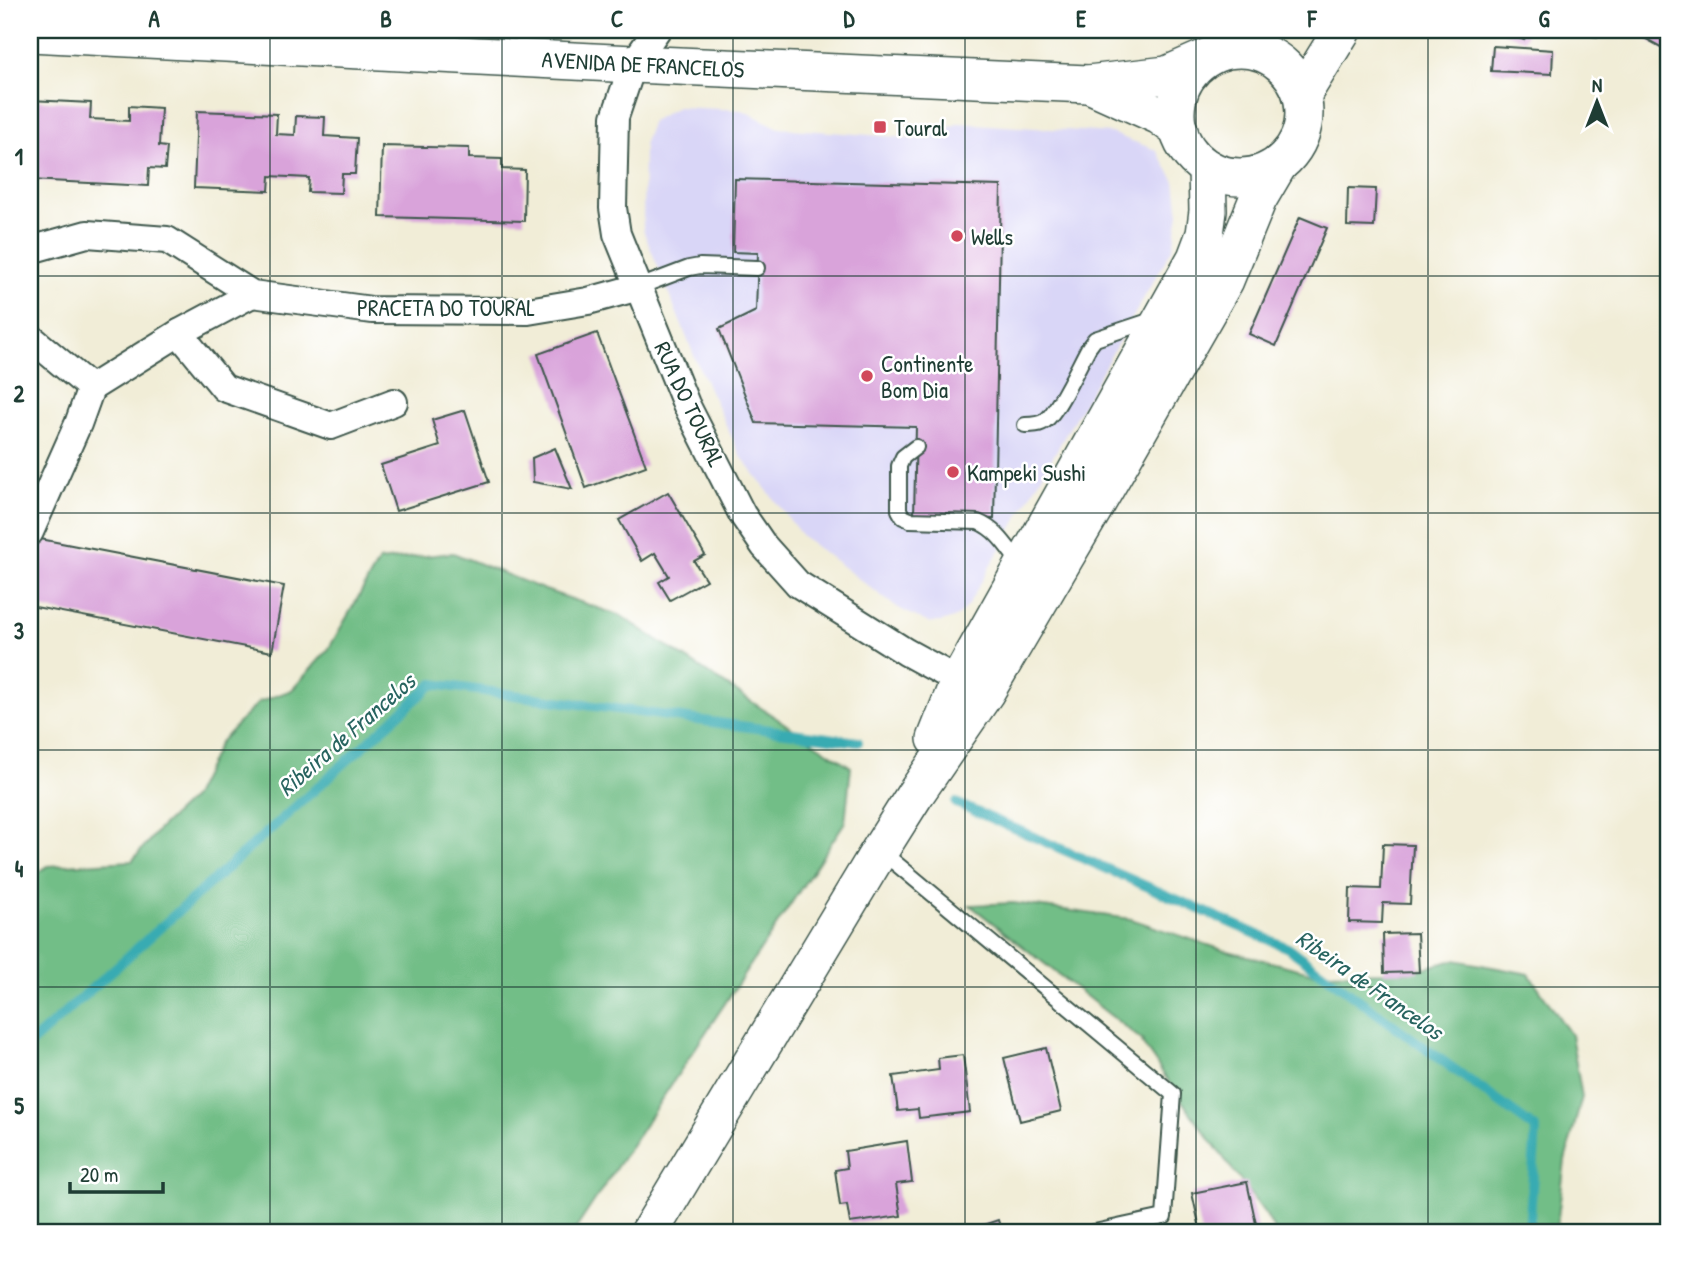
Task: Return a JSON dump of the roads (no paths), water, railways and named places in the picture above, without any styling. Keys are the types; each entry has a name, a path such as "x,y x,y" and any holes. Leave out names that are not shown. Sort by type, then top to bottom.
{"main road":[{"path":"1302,95 1342,30"},
{"name":"AVENIDA DE FRANCELOS","path":"30,33 1088,84 1167,75 1208,57"},
{"path":"1268,40 1273,57 1286,67 1296,80 1302,95 1305,114 1301,134 1292,152 1278,165 1260,174 1242,177 1224,175 1193,157 1183,142 1176,107 1181,88 1192,70 1208,57 1268,40"},
{"name":"AVENIDA DE FRANCELOS","path":"1088,84 1160,116 1179,130"},
{"path":"656,1231 880,850 985,693 1098,502 1225,280 1258,199 1278,165"},
{"path":"914,796 959,681 1196,258 1205,234 1208,168"}],"street":[{"name":"RUA DO TOURAL","path":"657,30 634,64 615,117 613,208 617,234 686,404 742,514 764,546 798,584 906,652 959,681"},
{"name":"PRACETA DO TOURAL","path":"30,250 87,234 167,240 252,294 372,310 528,311 588,301 639,287"},
{"path":"30,531 78,424 91,388 179,333 252,294"},
{"path":"179,333 224,388 331,426 394,402"},
{"path":"30,337 91,388"}],"lane":[{"path":"639,287 701,266 757,268"},
{"path":"1025,425 1047,420 1095,340 1163,316"},
{"path":"916,447 903,457 899,466 899,510 903,517 910,520 978,522 986,525 994,531 1023,568"},
{"path":"880,850 1172,1094 1164,1217 1090,1233"}],"waterway":[{"name":"Ribeira de Francelos","path":"30,1044 433,684 858,742"},
{"name":"Ribeira de Francelos","path":"956,803 1288,948 1536,1129 1529,1233"}],"place":[{"name":"Toural","path":"880,127"},
{"name":"Wells","path":"957,236"},
{"name":"Continente Bom Dia","path":"867,376"},
{"name":"Kampeki Sushi","path":"953,472"}]}
